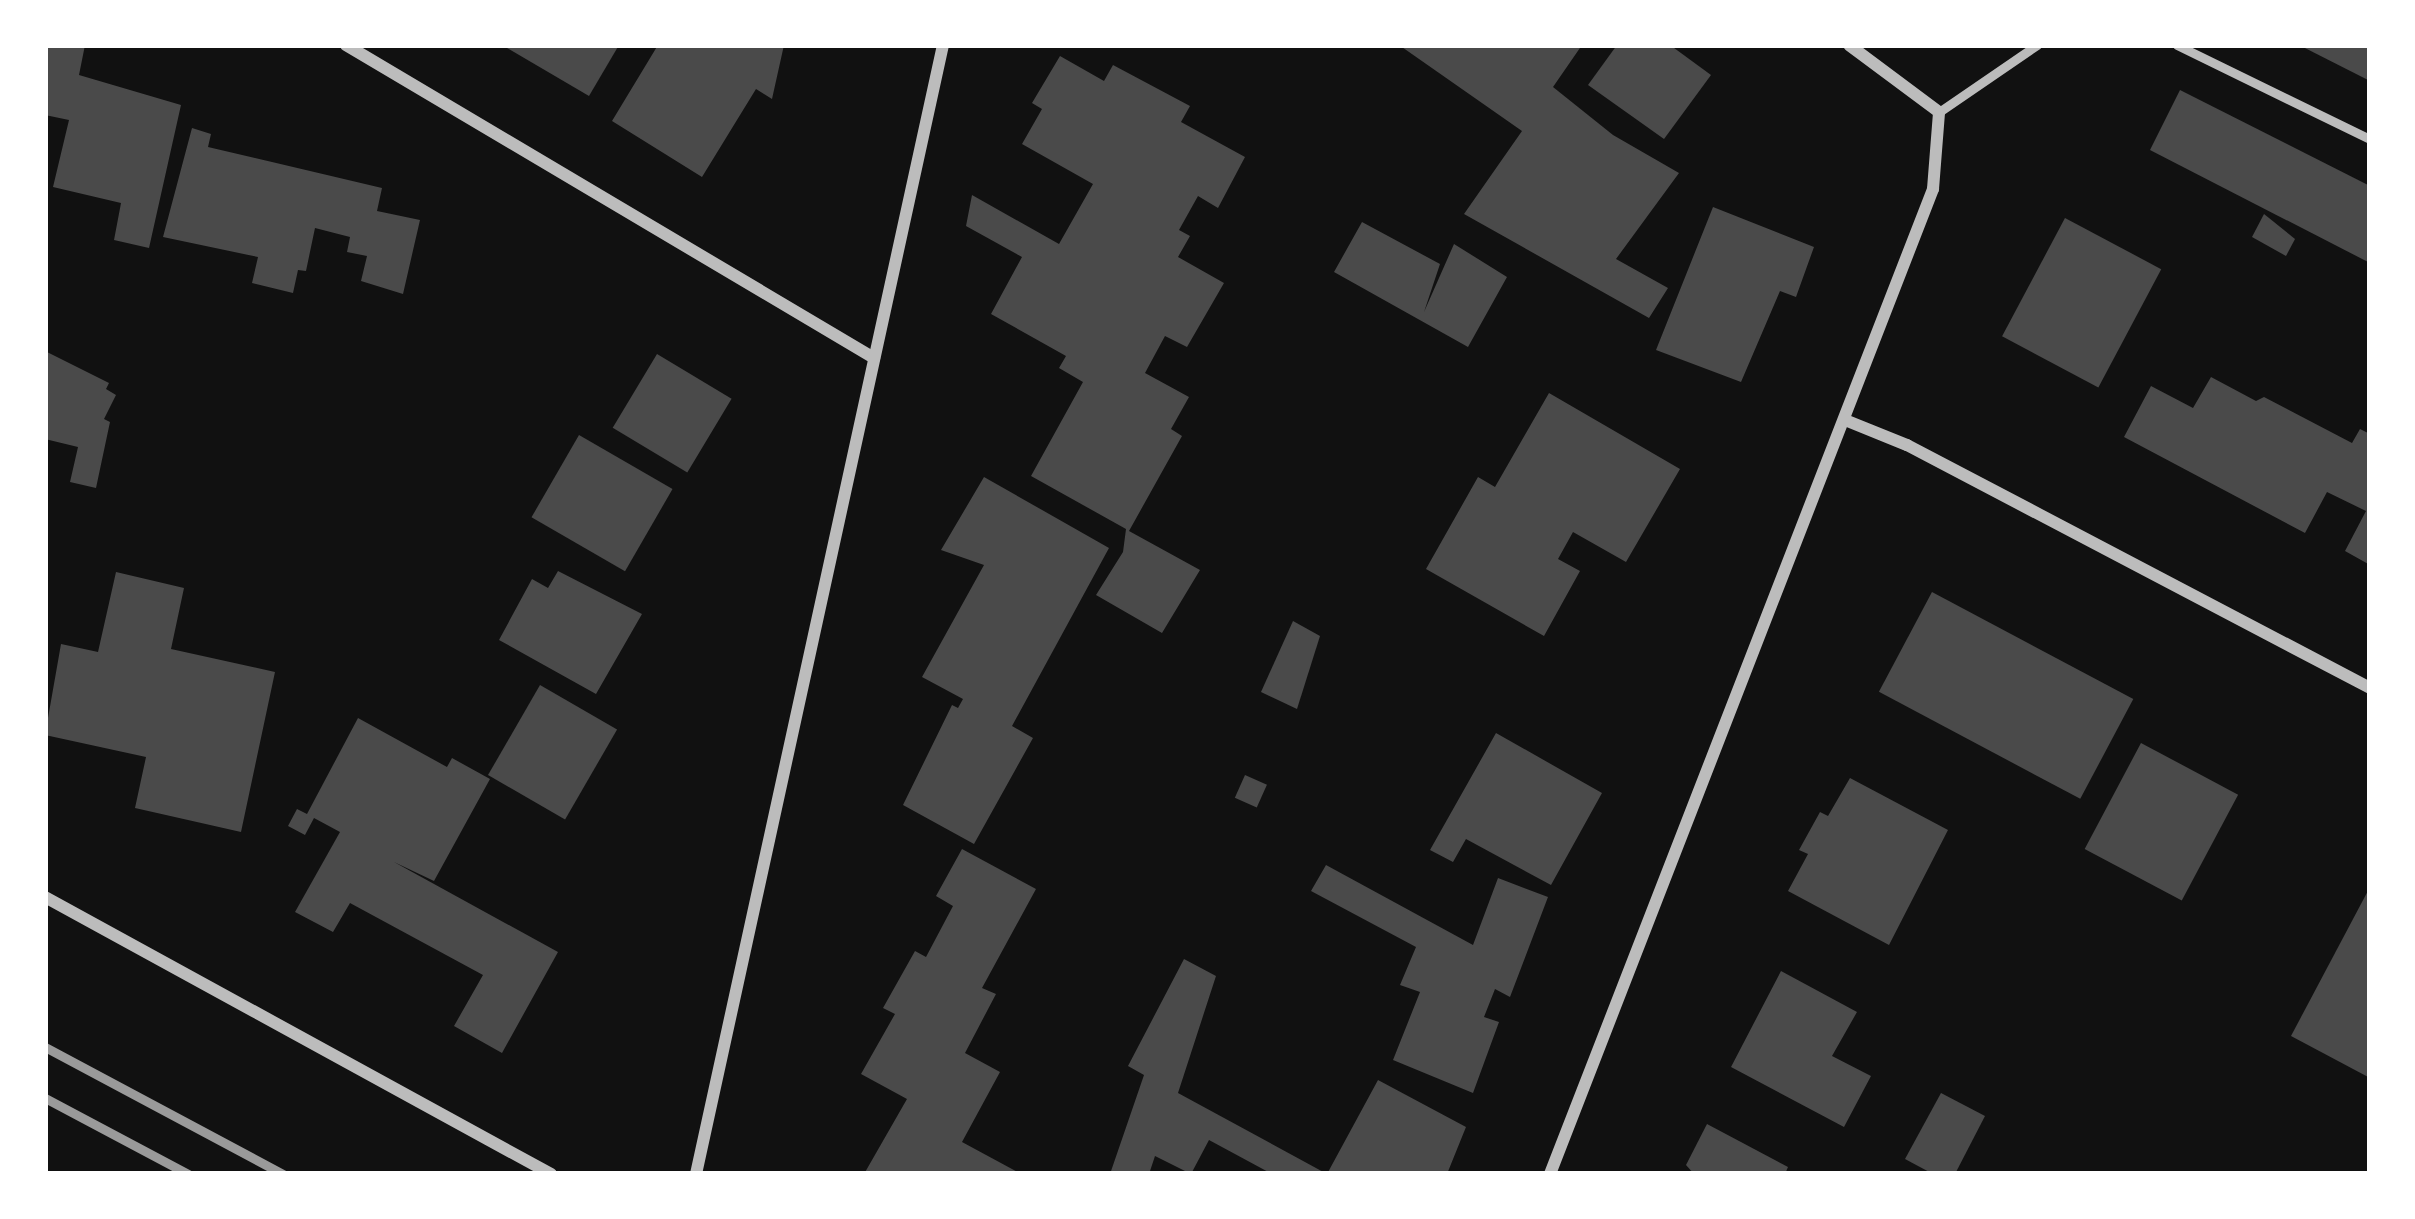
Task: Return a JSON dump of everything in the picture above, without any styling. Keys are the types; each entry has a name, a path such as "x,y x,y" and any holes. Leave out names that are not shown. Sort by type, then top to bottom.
{"street":[{"path":"346,45 874,358"},
{"path":"696,1174 943,45"},
{"path":"1550,1174 1934,189 1939,112 1850,45"},
{"path":"1845,420 1907,445 2370,688"},
{"path":"45,897 551,1174"}],"lane":[{"path":"1939,112 2037,45"},
{"path":"2177,45 2370,139"}],"building":[{"path":"45,45 85,45 79,75 181,105 149,248 114,240 121,203 53,187 69,120 45,115"},
{"path":"502,45 619,45 589,96"},
{"path":"658,45 784,45 772,99 756,89 702,177 612,121"},
{"path":"1399,45 1582,45 1553,87 1613,135 1679,173 1616,259 1668,288 1649,318 1464,214 1522,131"},
{"path":"1617,45 1670,45 1711,75 1664,139 1588,85"},
{"path":"2299,45 2370,45 2370,81"},
{"path":"1060,56 1104,81 1113,65 1190,106 1181,122 1245,157 1218,208 1198,196 1179,230 1190,236 1178,257 1224,283 1187,347 1165,336 1145,373 1189,397 1171,429 1182,436 1129,531 1200,570 1162,633 1096,595 1123,552 1126,529 1031,476 1083,382 1059,368 1066,356 991,314 1022,257 966,226 972,195 1059,244 1093,184 1022,144 1042,109 1032,103"},
{"path":"2180,90 2370,186 2370,263 2150,150"},
{"path":"192,128 211,134 208,147 382,188 377,211 420,220 403,294 361,281 367,256 347,252 350,237 315,228 306,271 298,270 293,293 252,283 258,257 163,237"},
{"path":"1713,207 1814,247 1796,297 1780,291 1741,382 1656,350"},
{"path":"2264,214 2295,239 2286,256 2252,237"},
{"path":"2065,218 2161,269 2098,387 2002,336"},
{"path":"1362,222 1440,264 1424,312 1454,244 1507,277 1468,347 1334,272"},
{"path":"45,351 109,383 106,389 116,395 104,419 110,422 96,488 70,482 78,447 45,439"},
{"path":"657,354 732,399 687,473 613,428"},
{"path":"2211,377 2256,401 2264,397 2352,443 2360,429 2370,434 2370,565 2345,551 2366,511 2327,492 2305,533 2124,437 2151,386 2193,408"},
{"path":"1549,393 1680,469 1626,562 1573,532 1558,559 1580,571 1544,636 1426,569 1478,477 1495,487"},
{"path":"579,435 673,489 625,571 532,517"},
{"path":"984,477 1109,548 1012,726 1033,738 974,844 903,805 952,705 958,708 963,699 922,677 984,565 941,550"},
{"path":"558,571 642,614 596,694 499,640 532,579 548,588"},
{"path":"116,572 184,588 171,649 275,672 241,832 135,808 146,757 45,735 61,644 98,652"},
{"path":"1932,592 2133,699 2080,799 1879,692"},
{"path":"1293,621 1320,636 1297,709 1261,692"},
{"path":"540,685 617,730 565,820 488,775"},
{"path":"358,718 447,767 452,758 490,779 434,881 394,862 558,952 502,1053 454,1026 483,975 350,903 333,932 295,912 340,832 314,818 305,835 288,826 297,809 307,814"},
{"path":"1496,733 1602,793 1551,885 1466,839 1453,862 1430,850"},
{"path":"2141,743 2238,795 2182,901 2085,849"},
{"path":"1245,775 1267,785 1257,808 1235,798"},
{"path":"1850,778 1948,830 1889,945 1788,891 1808,854 1799,850 1820,812 1828,816"},
{"path":"962,849 1036,889 982,988 996,994 965,1053 1000,1072 962,1142 1021,1174 864,1174 907,1099 861,1074 895,1014 883,1008 915,951 926,957 953,906 936,896"},
{"path":"1326,865 1473,945 1498,878 1548,897 1510,997 1495,989 1484,1017 1499,1022 1473,1093 1393,1060 1420,992 1400,985 1416,947 1311,891"},
{"path":"2370,887 2370,1078 2291,1036"},
{"path":"1184,959 1216,976 1178,1093 1327,1174 1272,1174 1209,1140 1191,1174 1155,1156 1149,1174 1110,1174 1144,1075 1128,1066"},
{"path":"1781,971 1857,1012 1832,1056 1871,1076 1844,1127 1731,1067"},
{"path":"1378,1080 1466,1127 1447,1174 1327,1174"},
{"path":"1941,1093 1985,1116 1955,1174 1933,1174 1905,1159"},
{"path":"1707,1124 1788,1167 1785,1174 1694,1174 1686,1165"}],"railway":[{"path":"45,1047 283,1174"},
{"path":"45,1098 188,1174"}]}
